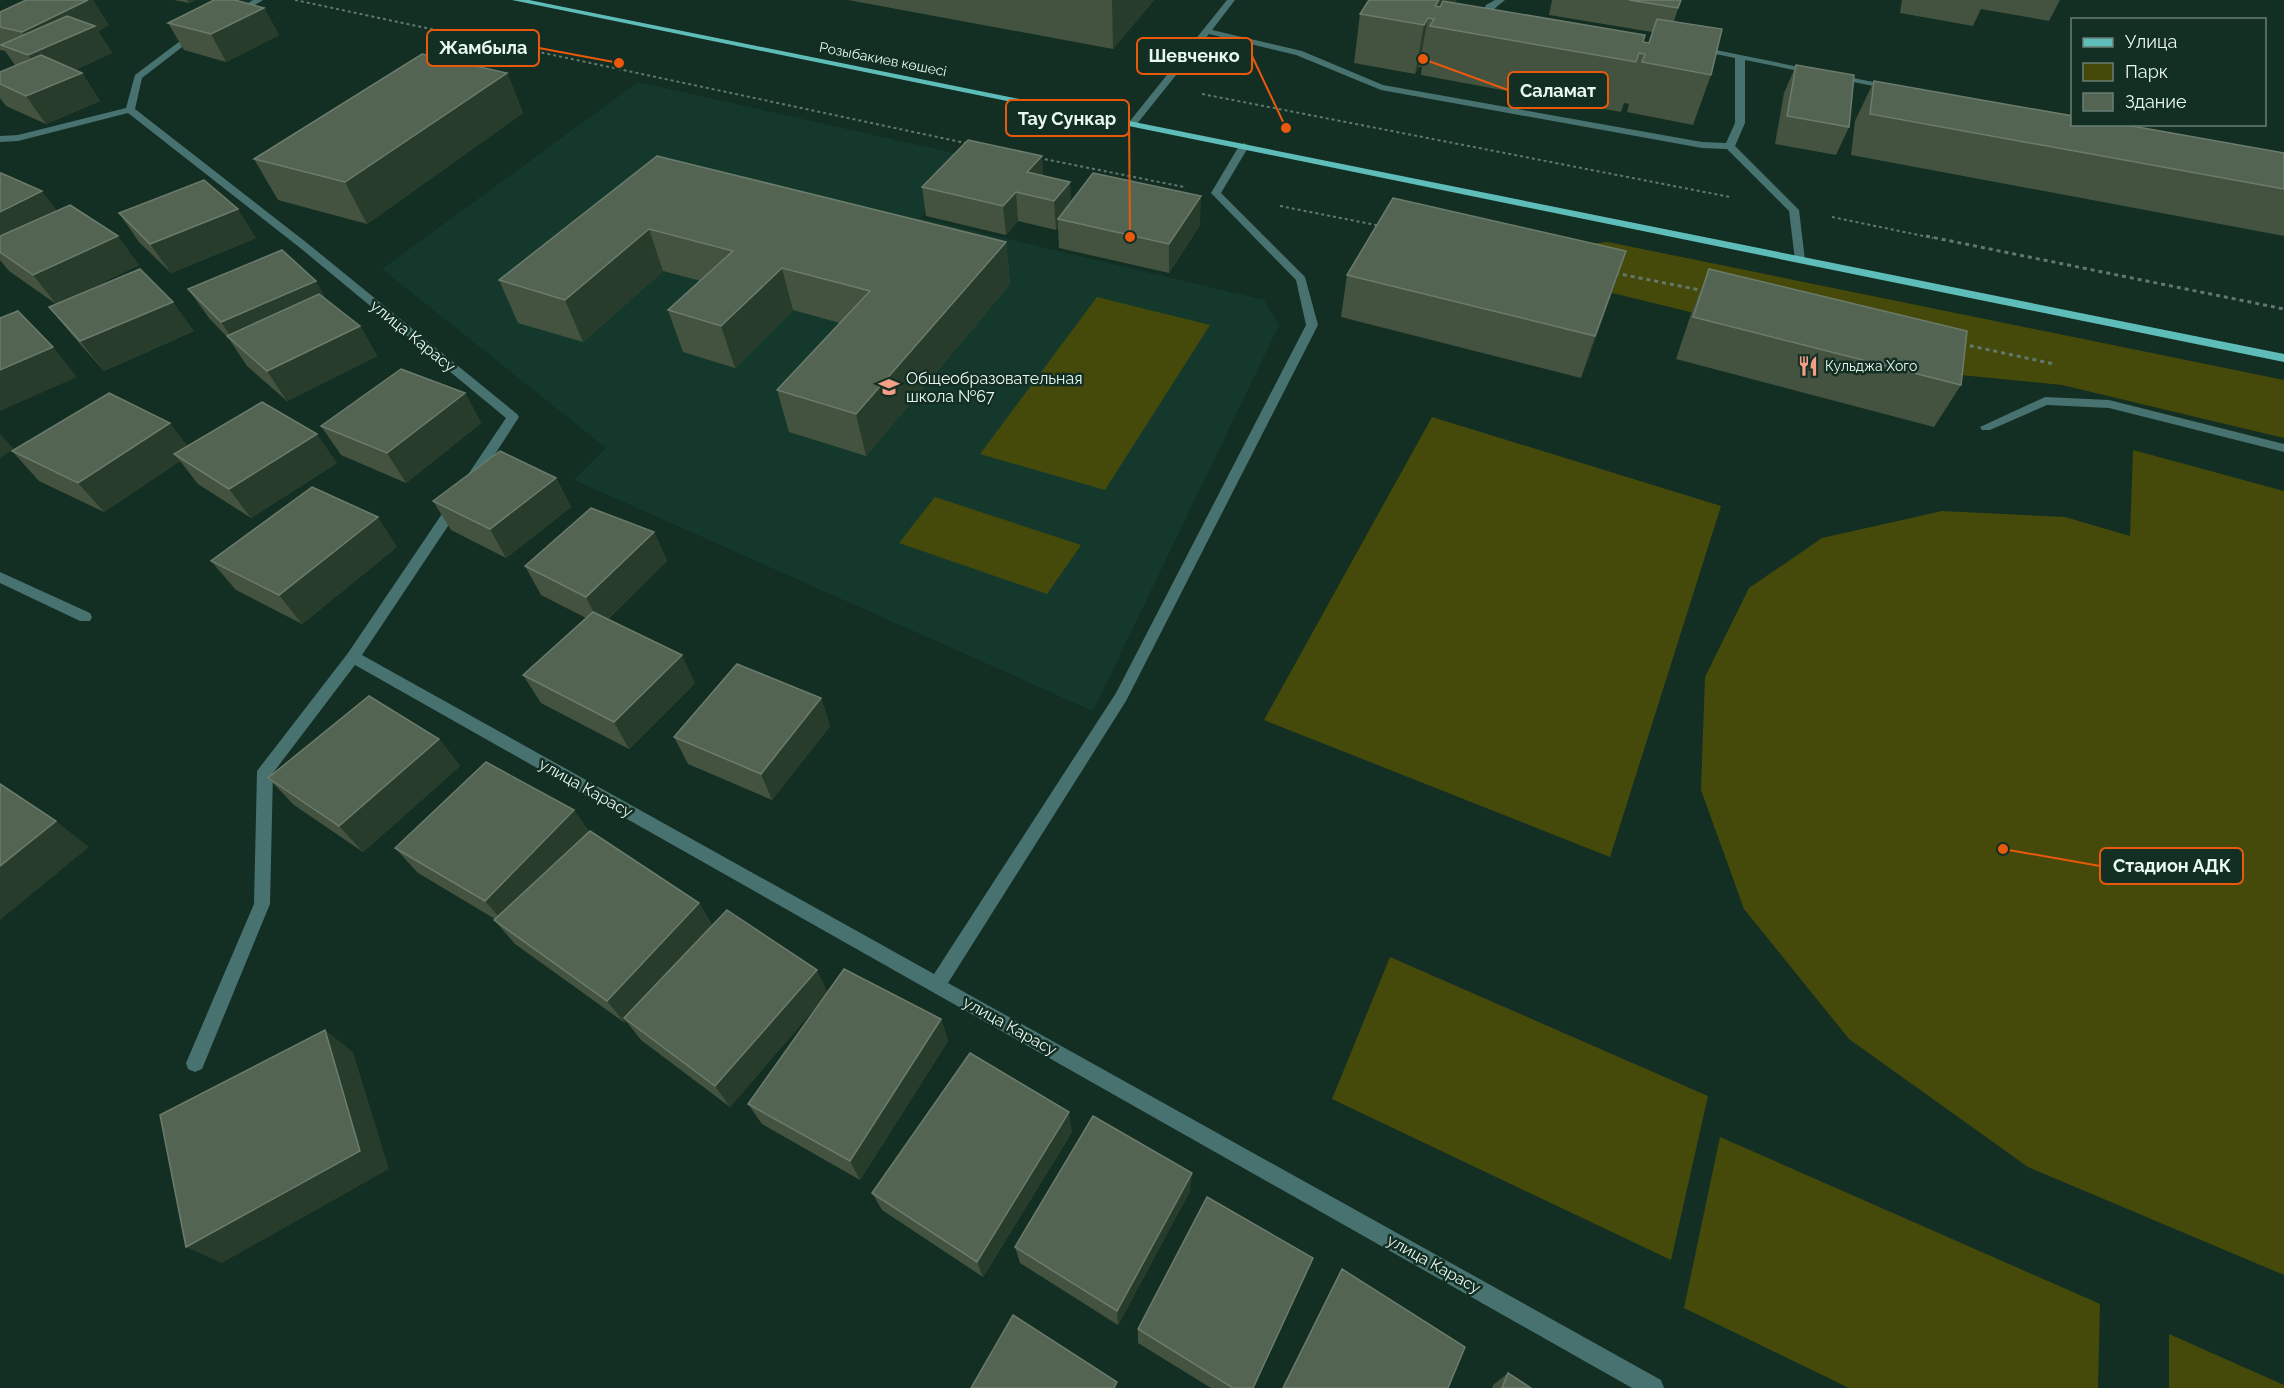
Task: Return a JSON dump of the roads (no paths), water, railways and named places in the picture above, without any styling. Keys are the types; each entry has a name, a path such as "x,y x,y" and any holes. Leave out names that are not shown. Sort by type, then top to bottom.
{"main road":[{"name":"Розыбакиев көшесі","path":"516,0 1134,123 2284,358"}],"street":[{"path":"0,139 18,138 130,110 138,77 187,38 259,0"},
{"path":"1134,123 1232,0"},
{"path":"1489,34 1481,22 1489,7 1501,0"},
{"path":"1207,31 1299,53 1381,87 1702,145 1730,146 1794,210 1800,260"},
{"path":"1690,46 1900,88"},
{"path":"1730,146 1740,123 1740,56"},
{"name":"улица Карасу","path":"130,110 303,245 513,417 353,657 1653,1388"},
{"path":"937,985 1121,697 1312,325 1301,279 1216,193 1244,146"},
{"path":"1986,427 2044,401 2109,404 2284,448"},
{"path":"0,578 85,617"},
{"path":"195,1063 262,904 265,771 353,657"}],"place":[{"name":"Саламат","path":"1423,59"},
{"name":"Жамбыла","path":"619,63"},
{"name":"Шевченко","path":"1286,128"},
{"name":"Тау Сункар","path":"1130,237"},
{"name":"Кульджа Хого","path":"1808,366"},
{"name":"Общеобразовательная школа №67","path":"889,387"},
{"name":"Стадион АДК","path":"2003,849"}]}
